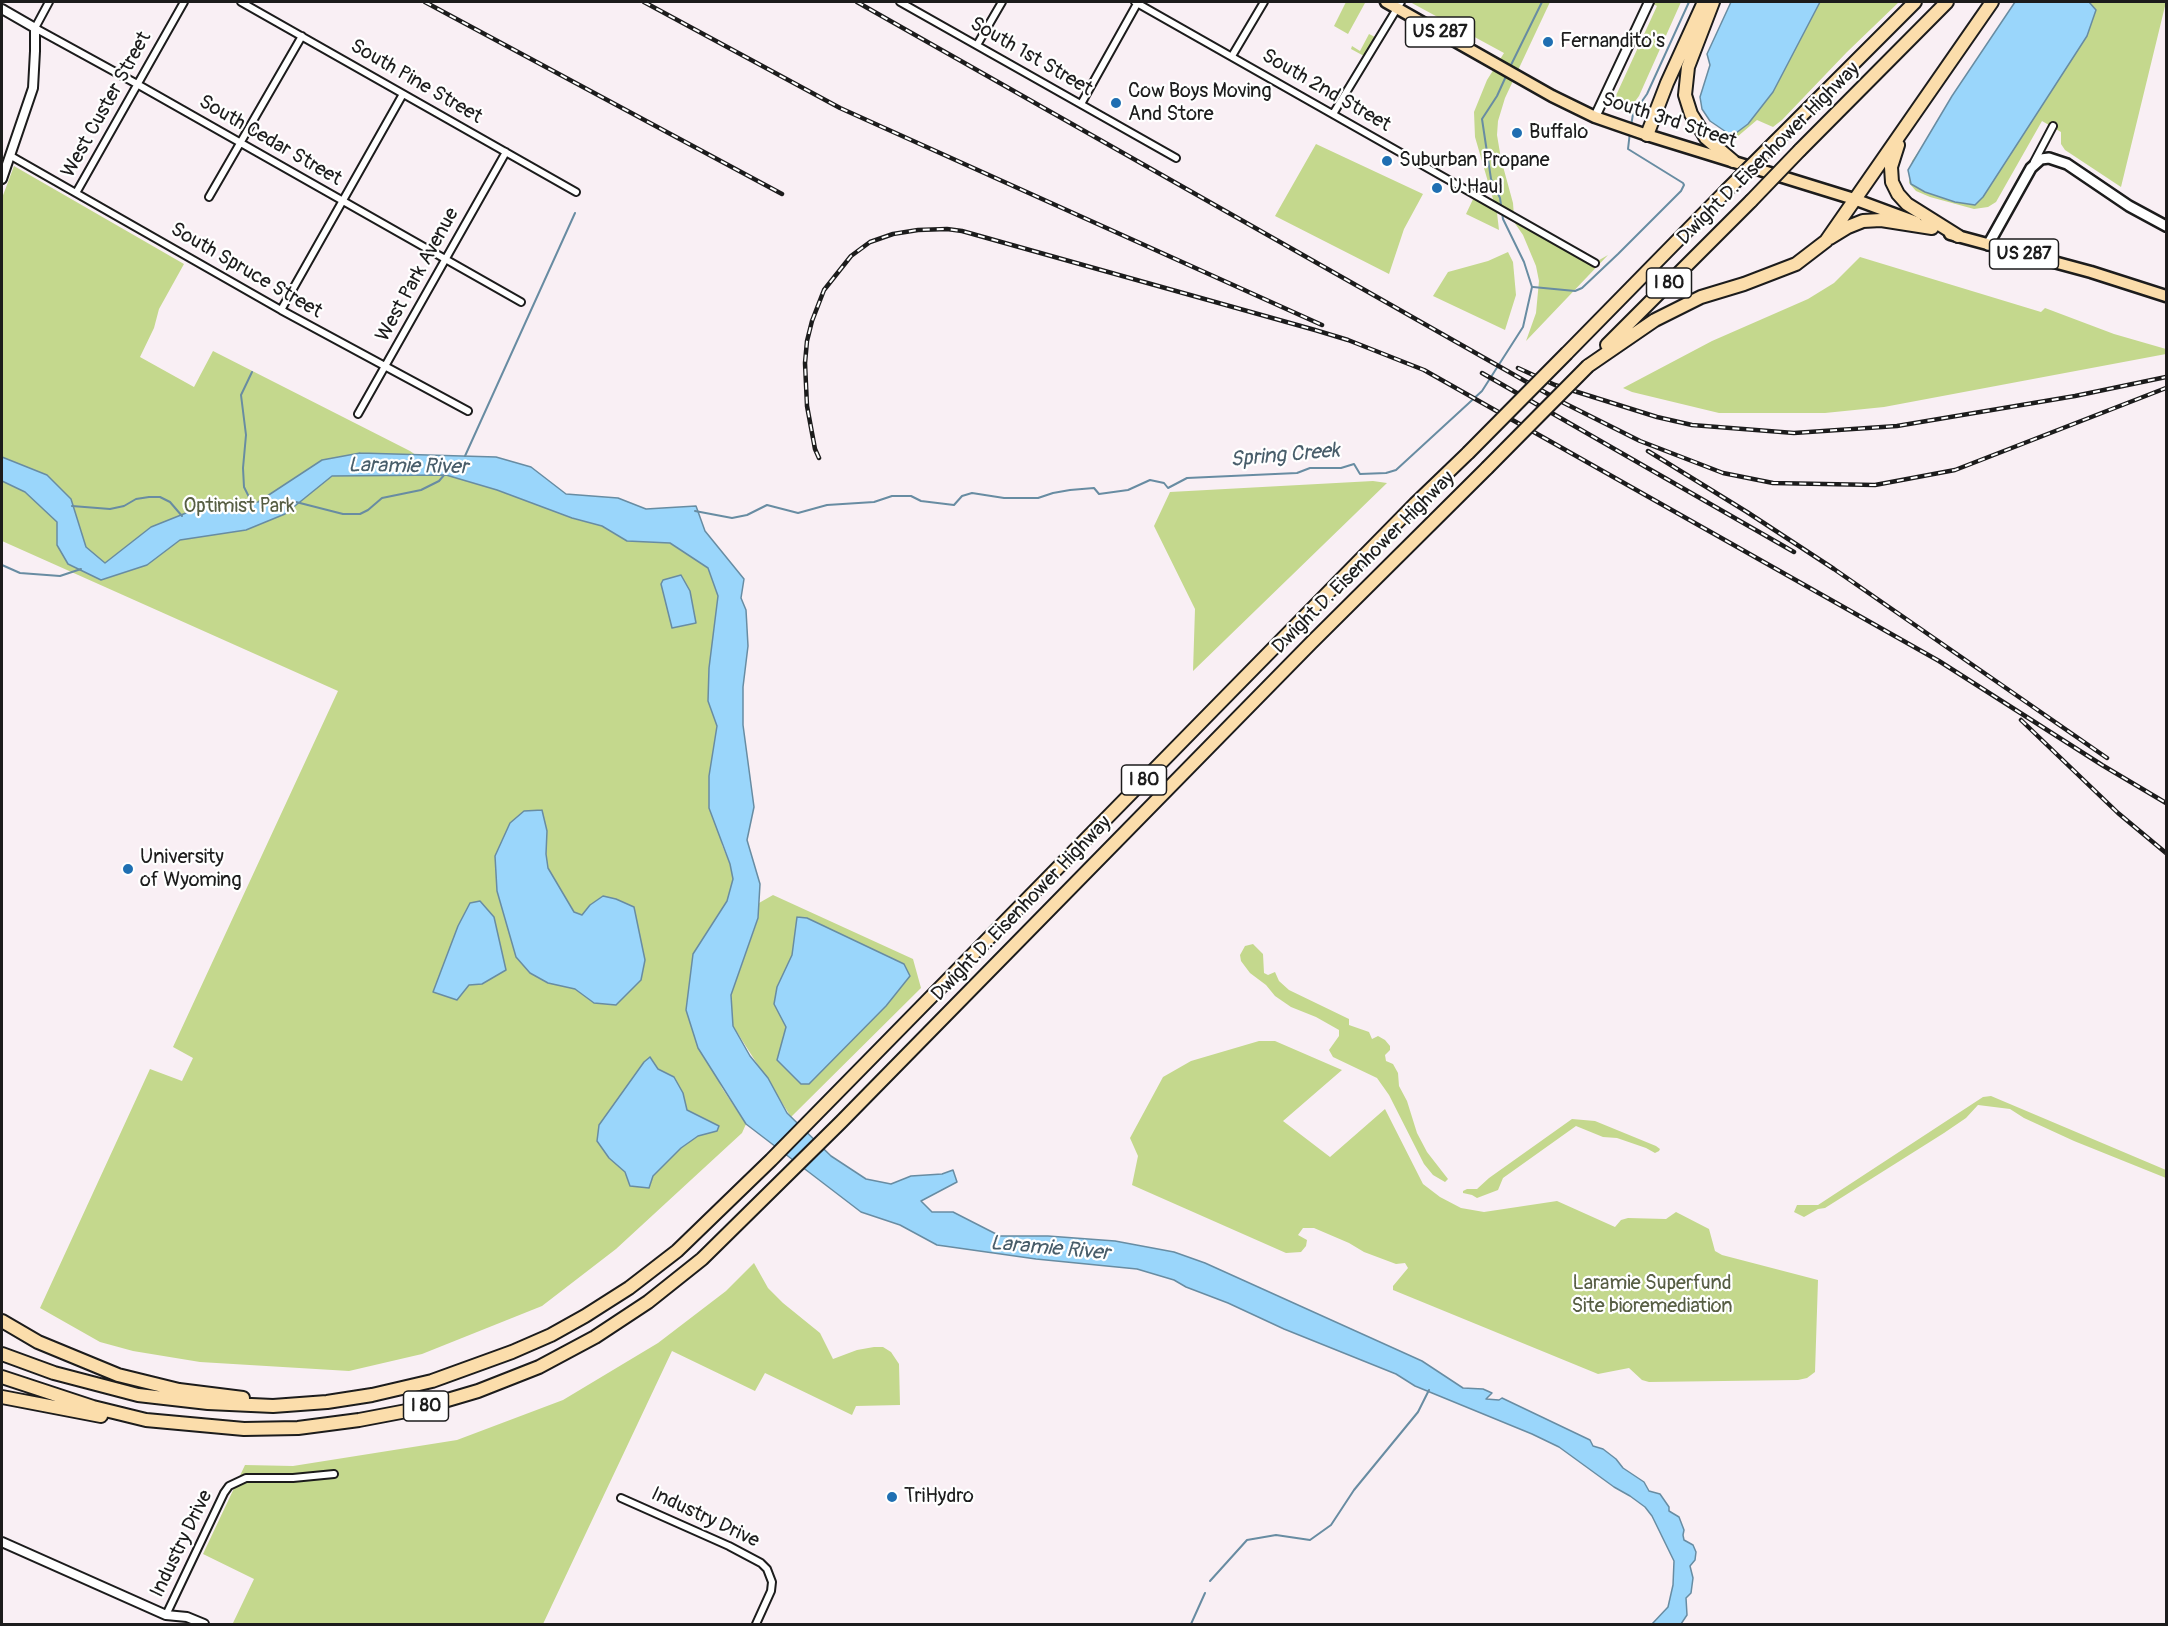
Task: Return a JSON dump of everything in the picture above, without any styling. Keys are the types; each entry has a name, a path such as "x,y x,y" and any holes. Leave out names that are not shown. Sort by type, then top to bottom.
{"highway":[{"path":"1647,135 1667,83 1704,2"},
{"path":"1713,2 1688,67 1685,95 1691,114 1706,138 1733,161"},
{"name":"Dwight D. Eisenhower Highway","path":"2,1354 54,1373 138,1395 208,1403 273,1406 327,1402 372,1395 432,1381 502,1356 551,1335 629,1288 677,1251 771,1160 1415,504 1913,2"},
{"name":"Dwight D. Eisenhower Highway","path":"2,1377 93,1407 146,1420 244,1430 298,1428 417,1409 478,1391 539,1366 595,1337 648,1302 702,1259 841,1122 1294,660 1947,2"},
{"path":"1826,241 1992,2"},
{"path":"1647,135 1704,23"},
{"path":"1903,132 1892,167 1892,182 1898,194 1907,204 1958,236"},
{"path":"1588,366 1654,320 1701,297 1744,284 1796,264 1848,227 1863,221 1881,220 1932,228"},
{"path":"2,1321 38,1342 118,1375 179,1390 249,1398 302,1397 432,1381"},
{"path":"2,1397 107,1417 146,1420"}],"main road":[{"name":"South 3rd Street","path":"1392,3 1522,79 1595,117 1854,199 1932,228 2091,272 2166,296"},
{"path":"1989,245 2031,168 2041,159 2057,159 2129,206 2166,226"}],"street":[{"path":"2,179 33,88 34,28 49,2"},
{"name":"West Custer Street","path":"76,193 184,2"},
{"name":"South Pine Street","path":"241,2 576,192"},
{"name":"South 1st Street","path":"900,2 1176,158"},
{"path":"977,45 1002,2"},
{"path":"1081,104 1137,2"},
{"name":"South 2nd Street","path":"1137,2 1595,263"},
{"path":"1232,56 1264,2"},
{"path":"1595,117 1649,2"},
{"path":"1333,114 1392,3"},
{"name":"South Cedar Street","path":"2,9 521,302"},
{"path":"209,197 302,36"},
{"path":"281,310 403,94"},
{"path":"2031,168 2053,126"},
{"name":"West Park Avenue","path":"358,414 507,152"},
{"name":"South Spruce Street","path":"11,156 281,310 468,411"},
{"name":"Industry Drive","path":"166,1615 229,1486 246,1478 293,1478 334,1474"},
{"name":"Industry Drive","path":"621,1498 754,1558 767,1569 770,1575 771,1591 756,1624"},
{"path":"2,1542 166,1615 187,1617 204,1624"},
{"path":"166,1615 173,1624"}],"green space":[{"path":"1346,2 1365,3 1348,34 1334,26"},
{"path":"1410,2 1550,2 1505,98 1498,121 1497,135 1501,159 1513,203 1514,216 1594,263 1608,255 1526,341 1536,313 1539,281 1536,266 1523,235 1514,222 1497,213 1499,230 1466,214 1475,195 1495,206 1475,137 1474,112 1487,80 1504,53"},
{"path":"1649,2 1681,2 1639,96 1630,108 1613,102 1657,6"},
{"path":"1820,2 1899,2 1782,120 1773,127 1757,120 1737,137 1732,136 1748,124 1773,92"},
{"path":"2023,2 2166,2 2121,187 2065,150 2061,144 2061,132 2042,121 1996,202 1988,207 1974,209 1916,191 1909,183 1912,161"},
{"path":"1369,34 1375,37 1364,56 1351,49 1352,46 1360,51"},
{"path":"1316,144 1423,194 1404,229 1389,274 1275,216"},
{"name":"Optimist Park","path":"14,166 184,264 159,309 154,328 140,357 194,387 213,351 410,451 438,470 437,475 446,475 497,490 575,519 602,526 627,541 670,543 708,568 718,596 709,668 708,701 717,725 715,747 722,845 733,879 727,901 693,954 686,1010 722,1088 746,1124 742,1133 616,1249 542,1306 422,1354 349,1371 200,1362 133,1351 100,1342 40,1308 150,1069 182,1081 193,1058 173,1047 338,691 2,541 2,198"},
{"path":"1508,252 1513,262 1516,295 1505,330 1433,296 1448,272 1488,261"},
{"path":"1860,257 2041,312 2045,308 2114,334 2166,349 2166,354 1884,407 1825,413 1719,413 1623,388 1712,341 1808,299 1834,283"},
{"path":"1373,481 1387,483 1193,671 1195,609 1154,526 1170,492"},
{"path":"773,895 913,959 921,988 791,1117 733,1026 731,995 758,919 759,903"},
{"path":"1253,944 1263,954 1264,973 1268,975 1275,972 1279,981 1289,990 1349,1019 1349,1025 1369,1032 1372,1039 1378,1036 1390,1046 1390,1050 1385,1055 1386,1061 1393,1064 1398,1073 1399,1086 1407,1101 1417,1133 1427,1152 1448,1179 1445,1182 1433,1175 1424,1164 1389,1095 1377,1078 1333,1057 1329,1050 1339,1036 1339,1030 1291,1007 1250,973 1241,961 1240,955 1245,946"},
{"name":"Laramie Superfund Site bioremediation","path":"1259,1041 1275,1041 1342,1070 1283,1121 1330,1157 1385,1109 1423,1184 1440,1197 1461,1208 1484,1212 1557,1201 1615,1227 1621,1220 1628,1218 1666,1219 1676,1212 1709,1229 1715,1251 1722,1255 1818,1280 1815,1372 1807,1378 1798,1380 1649,1382 1642,1380 1629,1368 1598,1374 1393,1290 1393,1286 1408,1268 1405,1263 1396,1264 1364,1252 1314,1228 1303,1228 1298,1235 1307,1240 1301,1252 1286,1253 1132,1185 1138,1156 1130,1138 1163,1077 1191,1061"},
{"path":"1991,1096 2166,1170 2166,1178 2074,1141 2010,1109 1978,1105 1966,1118 1944,1133 1825,1208 1818,1209 1804,1217 1794,1212 1797,1205 1818,1205 1983,1097"},
{"path":"1572,1119 1595,1121 1660,1149 1655,1153 1617,1138 1603,1137 1576,1126 1503,1178 1498,1190 1477,1198 1463,1193 1467,1189 1477,1189"},
{"path":"754,1263 768,1288 820,1333 833,1359 857,1350 874,1347 883,1347 891,1352 899,1364 900,1405 856,1406 852,1415 765,1373 755,1391 672,1351 543,1624 233,1623 254,1579 203,1554 245,1465 293,1466 457,1440 563,1400 658,1343 726,1291"}],"water":[{"path":"1731,2 1820,2 1773,92 1748,124 1732,136 1710,121 1702,109 1700,97 1710,65 1707,54"},
{"path":"2015,2 2089,2 2096,10 2087,36 1983,197 1975,205 1955,202 1925,192 1911,184 1908,170 1952,96"},
{"name":"Laramie River","path":"360,453 496,457 531,467 566,494 618,498 646,509 696,506 705,531 744,579 741,598 746,610 748,646 743,687 743,725 754,807 747,840 760,884 758,918 731,995 733,1026 750,1056 768,1078 787,1113 831,1156 866,1179 891,1184 911,1176 942,1174 953,1170 957,1182 921,1201 932,1212 953,1212 1000,1236 1048,1236 1115,1241 1174,1252 1205,1263 1422,1361 1463,1388 1483,1389 1492,1393 1486,1399 1499,1400 1502,1398 1590,1440 1593,1446 1603,1449 1623,1468 1644,1482 1649,1491 1660,1494 1669,1507 1669,1511 1679,1517 1684,1530 1684,1540 1693,1545 1696,1552 1695,1560 1690,1566 1693,1578 1691,1593 1686,1598 1687,1615 1681,1624 1652,1624 1668,1607 1673,1585 1674,1561 1652,1516 1645,1507 1559,1447 1415,1386 1396,1374 1284,1329 1174,1280 1137,1269 1036,1259 937,1245 900,1225 861,1212 746,1124 698,1048 686,1010 693,954 727,901 733,879 730,864 709,808 709,776 717,726 708,701 709,668 718,596 708,568 670,543 627,541 602,526 446,475 332,476 285,514 246,530 180,540 147,565 101,580 68,564 57,545 57,522 25,492 2,481 2,457 47,475 71,499 86,547 105,563 151,527 201,507 258,502 322,460"},
{"path":"681,575 690,591 696,623 672,628 661,584 663,580"},
{"path":"542,810 547,831 548,868 574,912 582,915 590,905 603,896 634,907 645,960 641,980 616,1005 594,1003 575,989 548,983 530,973 516,957 497,891 495,856 510,823 524,811"},
{"path":"480,901 494,917 506,970 482,984 469,985 457,1000 433,992 458,926 470,903"},
{"path":"797,917 807,918 904,964 910,976 886,1006 809,1084 801,1084 777,1060 786,1027 774,1004 777,987 792,955"},
{"path":"650,1057 658,1069 674,1077 683,1093 687,1110 719,1126 717,1131 698,1136 681,1148 653,1176 649,1188 630,1186 625,1172 609,1158 597,1141 599,1125"}],"waterway":[{"name":"Spring Creek","path":"1509,69 1542,2"},
{"path":"1631,126 1633,114 1647,94 1689,2"},
{"name":"Spring Creek","path":"695,511 732,518 747,515 767,505 798,513 827,505 874,502 892,496 911,496 921,501 954,505 962,496 972,493 1004,498 1038,498 1070,490 1094,488 1099,494 1128,490 1150,480 1164,483 1168,488 1187,478 1297,473 1310,468 1341,468 1354,464 1360,474 1386,473 1396,470 1482,391 1523,327 1532,287 1524,262 1503,219 1500,198 1491,179 1482,119 1497,96 1507,74"},
{"path":"1533,287 1575,291 1582,288 1681,191 1683,183 1628,149 1630,132"},
{"name":"Laramie River","path":"465,456 575,213"},
{"path":"252,372 241,395 246,435 244,487 253,505"},
{"name":"Laramie River","path":"296,502 343,514 360,514 382,498 421,490 439,481 445,474"},
{"path":"72,506 110,509 124,506 136,499 160,497 170,502 182,516"},
{"path":"2,565 20,573 60,576 81,569"},
{"path":"1210,1581 1247,1540 1276,1535 1310,1540 1331,1525 1354,1490 1418,1412 1429,1390"},
{"path":"1191,1624 1205,1593"}],"railway":[{"path":"425,2 782,194"},
{"path":"644,2 840,108 1322,325"},
{"path":"857,2 1562,402 1640,441 1723,473 1773,483 1875,485 1955,470 2166,388"},
{"path":"819,458 815,449 807,406 805,363 812,321 824,290 851,256 870,242 893,234 918,230 962,231 1315,330 1348,340 1424,370 1939,661 2166,803"},
{"path":"1518,368 1555,385 1657,417 1692,425 1794,433 1897,426 2075,396 2166,377"},
{"path":"1482,373 1794,552"},
{"path":"1648,451 1834,569 2107,758"},
{"path":"2021,720 2118,813 2166,853"}],"place":[{"name":"Fernandito's","path":"1548,42"},
{"name":"Cow Boys Moving And Store","path":"1116,103"},
{"name":"Buffalo","path":"1517,133"},
{"name":"Suburban Propane","path":"1387,161"},
{"name":"U Haul","path":"1437,188"},
{"name":"University of Wyoming","path":"128,869"},
{"name":"TriHydro","path":"892,1497"}]}
